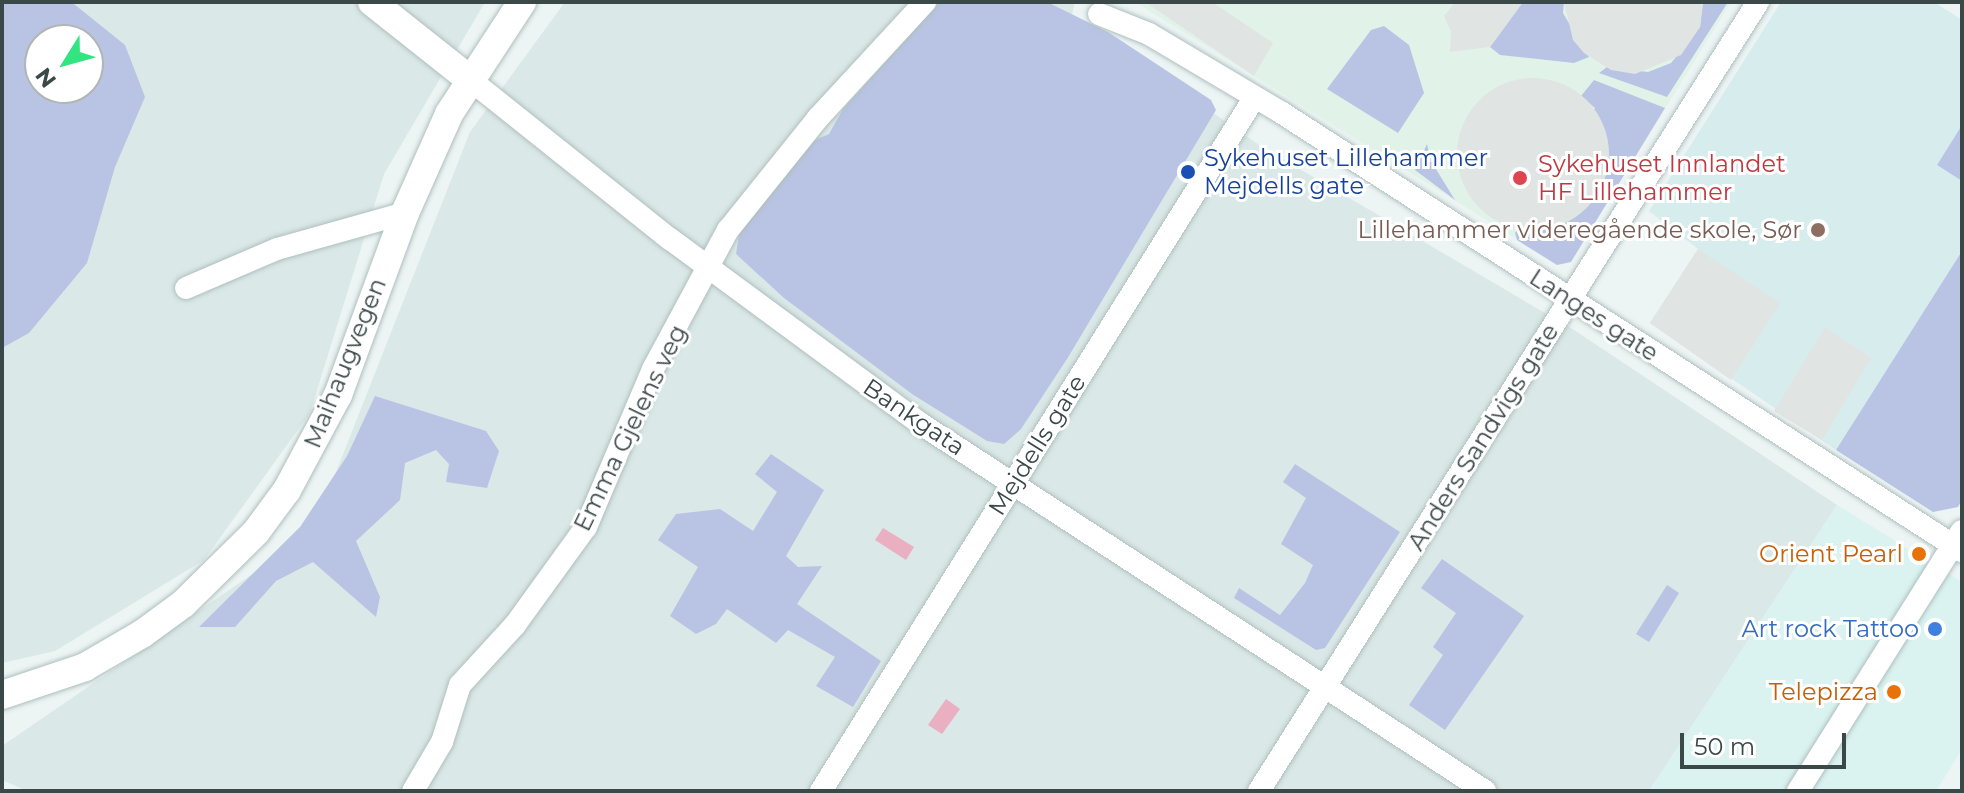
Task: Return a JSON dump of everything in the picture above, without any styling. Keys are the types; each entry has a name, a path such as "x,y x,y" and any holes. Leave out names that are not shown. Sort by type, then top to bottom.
{"street":[{"name":"Bankgata","path":"372,2 708,267 921,424 1326,684 1485,791"},
{"name":"Maihaugvegen","path":"2,695 85,667 142,634 183,604 256,532 287,490 338,395 405,213 468,78 522,2"},
{"name":"Emma Gjelens veg","path":"413,791 442,742 460,685 515,625 586,527 653,369 728,230 791,149 925,2"},
{"name":"Anders Sandvigs gate","path":"1259,791 1758,2"},
{"name":"Langes gate","path":"1099,14 1149,34 1253,100 1291,118 1570,300 1959,542"},
{"name":"Mejdells gate","path":"821,791 1253,100"},
{"path":"186,288 277,249 405,213"},
{"path":"1798,791 1959,542"}],"shaded area":[{"path":"2,2 74,4 99,24 24,24 24,104 104,104 104,28 125,45 145,97 115,167 87,263 29,333 2,348"},
{"path":"27,2 485,2 384,174 310,413 204,560 55,651 2,663 2,332 117,109 104,78 104,24 62,24"},
{"path":"565,2 1075,2 1072,14 1259,145 1574,330 1837,505 1649,791 27,791 2,780 2,746 312,533 470,132"},
{"path":"939,2 1047,2 1108,32 1211,100 1216,110 1067,359 1021,429 1004,444 987,441 912,394 784,298 736,254 739,235 764,201 815,140 829,134 843,109"},
{"name":"Sykehuset Innlandet HF Lillehammer","path":"1135,2 1731,2 1572,259 1557,264"},
{"path":"1145,2 1212,2 1273,43 1254,76"},
{"path":"1455,2 1523,2 1490,47 1450,52 1451,32 1444,16"},
{"path":"1523,2 1564,2 1563,13 1589,57 1574,63 1500,55 1490,47"},
{"path":"1564,2 1703,2 1700,27 1681,55 1635,74 1611,70 1584,53 1573,40"},
{"path":"1703,2 1728,2 1667,97 1599,73 1607,67 1648,72 1671,63 1700,27"},
{"name":"Lillehammer videregående skole, Sør","path":"1781,2 1934,2 1962,20 1962,125 1937,165 1962,181 1962,251 1836,450 1650,323 1698,249 1649,211"},
{"path":"1384,26 1409,45 1424,93 1398,133 1327,89 1371,30"},
{"path":"1533,78 1562,84 1587,100 1603,125 1609,154 1603,183 1587,208 1562,224 1533,230 1504,224 1479,208 1463,183 1457,154 1463,125 1479,100 1504,84"},
{"path":"1594,80 1665,108 1571,262 1557,265 1517,240 1515,233 1519,228 1528,231 1595,108 1581,96"},
{"path":"1962,125 1962,181 1937,165"},
{"path":"1427,144 1431,161 1455,200 1415,170"},
{"path":"1698,249 1780,303 1731,380 1650,323"},
{"path":"1962,251 1962,500 1958,507 1933,512 1836,450"},
{"path":"1825,327 1871,358 1822,440 1774,411"},
{"path":"375,396 486,431 499,451 487,488 446,482 449,464 436,450 405,463 400,500 356,541 380,597 376,617 313,562 276,581 235,627 199,627 300,527 347,456"},
{"path":"771,454 824,490 786,556 798,567 822,566 797,604 881,661 853,707 816,686 835,657 788,630 776,643 727,609 716,624 696,634 670,616 698,567 658,540 676,514 720,509 753,531 777,492 755,474"},
{"path":"1295,464 1400,532 1325,648 1316,650 1234,598 1239,588 1280,615 1305,583 1313,565 1281,544 1306,498 1283,482"},
{"path":"1837,505 1962,582 1962,749 1936,791 1649,791"},
{"path":"883,528 914,547 906,560 875,540"},
{"path":"1442,559 1524,616 1445,730 1409,705 1443,655 1433,647 1456,613 1421,588"},
{"path":"1667,585 1679,593 1649,642 1636,634"},
{"path":"946,699 960,709 942,734 928,725"}],"place":[{"name":"Sykehuset Lillehammer Mejdells gate","path":"1188,172"},
{"name":"Sykehuset Innlandet HF Lillehammer","path":"1520,178"},
{"name":"Lillehammer videregående skole, Sør","path":"1818,230"},
{"name":"Orient Pearl","path":"1919,554"},
{"name":"Art rock Tattoo","path":"1935,629"},
{"name":"Telepizza","path":"1894,692"}]}
